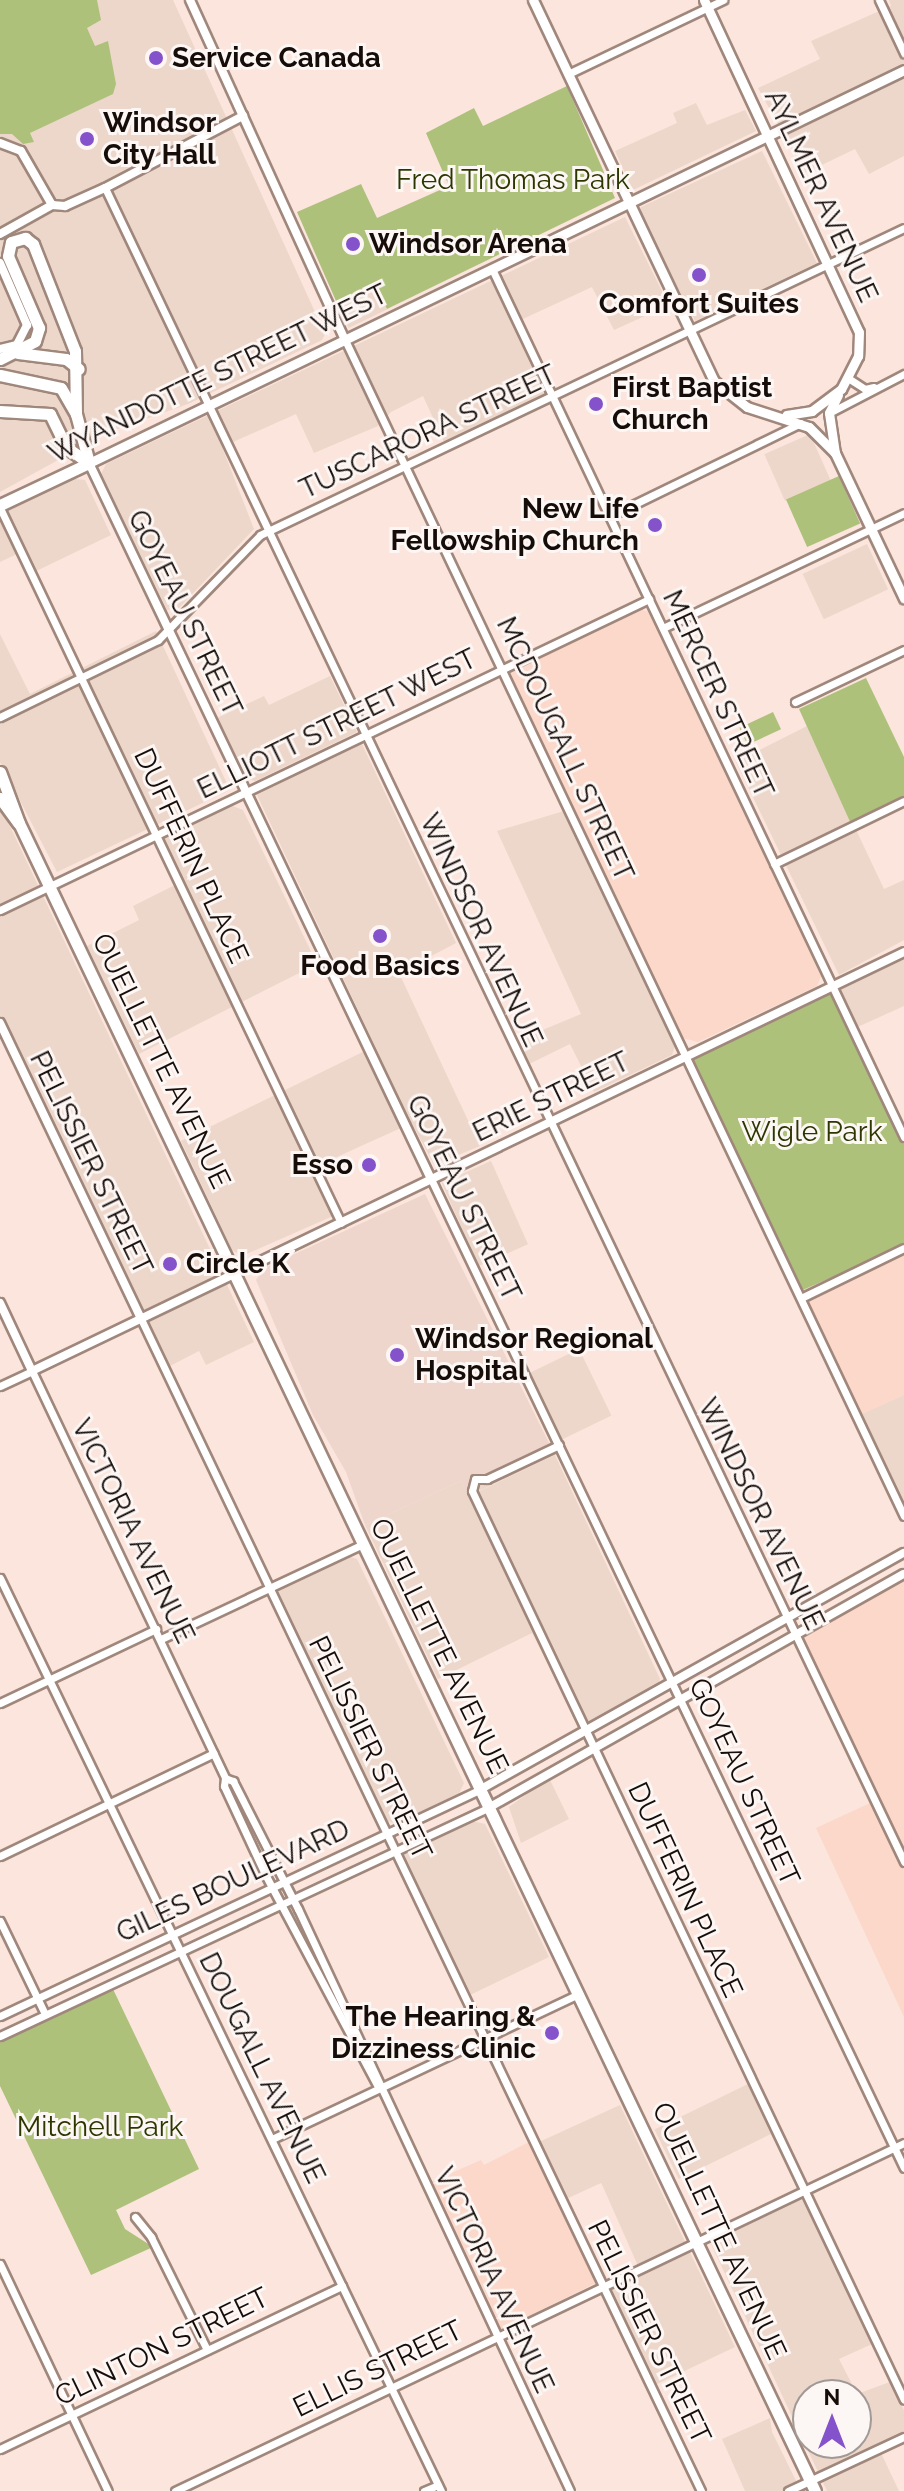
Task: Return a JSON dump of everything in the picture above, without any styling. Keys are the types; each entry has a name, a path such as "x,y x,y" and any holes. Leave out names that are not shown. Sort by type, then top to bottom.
{"main road":[{"path":"533,0 691,332 723,392 747,407 801,423 835,453"},
{"name":"AYLMER AVENUE","path":"706,4 830,263 859,332 858,356 841,389 812,411 775,415"},
{"name":"WYANDOTTE STREET WEST","path":"0,507 904,70"},
{"path":"0,359 18,353 35,341 39,328 8,256 11,242 25,238 33,244 79,370 76,414 89,463"},
{"path":"18,353 66,359 79,370"},
{"path":"0,375 54,384 76,414"},
{"path":"841,389 829,413 835,453 904,598"},
{"path":"1,411 50,414 66,447 89,463"},
{"name":"OUELLETTE AVENUE","path":"0,772 19,823 813,2486"},
{"name":"OUELLETTE AVENUE","path":"0,798 19,823"}],"street":[{"name":"MCDOUGALL STREET","path":"190,0 345,340 904,1516"},
{"path":"568,74 706,4 723,0"},
{"path":"879,0 904,53"},
{"path":"0,234 52,205 65,206 105,188 243,116"},
{"path":"0,143 10,144 21,151 52,205"},
{"name":"WINDSOR AVENUE","path":"105,188 548,1123 904,1862"},
{"name":"TUSCARORA STREET","path":"0,717 158,640 268,532 904,228"},
{"path":"0,263 27,325 17,345 0,349"},
{"name":"MERCER STREET","path":"492,269 904,1137"},
{"path":"829,413 904,374"},
{"path":"848,378 865,389 881,386"},
{"path":"610,516 801,423"},
{"name":"GOYEAU STREET","path":"89,463 904,2168"},
{"name":"DUFFERIN PLACE","path":"0,507 341,1223"},
{"path":"663,628 904,513"},
{"name":"ELLIOTT STREET WEST","path":"0,910 649,599"},
{"path":"795,702 904,650"},
{"path":"774,864 904,801"},
{"name":"ERIE STREET","path":"0,1386 904,952"},
{"name":"PELISSIER STREET","path":"0,1023 701,2491"},
{"path":"801,1298 904,1248"},
{"name":"VICTORIA AVENUE","path":"0,1303 214,1753 225,1778 224,1786 366,2072 378,2087"},
{"name":"DUFFERIN PLACE","path":"559,1445 487,1479 475,1479 472,1491 904,2400"},
{"path":"161,1639 363,1544"},
{"name":"GILES BOULEVARD","path":"0,2016 481,1789 587,1733 904,1553"},
{"name":"GILES BOULEVARD","path":"0,2036 282,1900 490,1807 904,1574"},
{"name":"DOUGALL AVENUE","path":"0,1578 440,2488"},
{"path":"0,1703 156,1629"},
{"path":"0,1856 214,1753"},
{"name":"VICTORIA AVENUE","path":"225,1778 233,1781 291,1896 570,2491"},
{"path":"0,1921 45,2014"},
{"path":"272,2139 579,1994"},
{"name":"ELLIS STREET","path":"175,2491 904,2143"},
{"path":"135,2217 151,2237 207,2350"},
{"path":"0,2264 108,2491"},
{"name":"CLINTON STREET","path":"0,2449 342,2286"},
{"path":"788,2491 813,2486 904,2437"},
{"path":"424,2491 440,2488"}],"shaded area":[{"path":"0,0 173,0 325,334 322,340 188,404 109,432 0,492"},
{"path":"889,0 904,0 904,156 869,174 855,149 805,173 758,88 820,59 811,41 891,6"},
{"path":"696,103 707,125 745,110 756,131 633,190 615,151 677,123 673,113"},
{"path":"762,151 817,263 695,321 639,214 641,207"},
{"path":"625,217 669,305 614,330 592,287 512,324 545,396 445,444 423,396 391,412 378,426 314,453 296,414 222,447 254,529 179,608 167,610 101,474 106,464"},
{"path":"375,284 387,309 349,328 336,303"},
{"path":"810,434 831,481 785,501 764,454"},
{"path":"75,479 85,480 111,535 28,575 17,554 0,562 0,514"},
{"path":"867,544 888,589 824,619 803,574"},
{"path":"640,608 648,612 821,976 817,986 698,1042 683,1038 510,673"},
{"path":"156,631 230,790 57,872 0,762 0,634 30,694"},
{"path":"330,676 357,732 255,781 247,778 217,718 264,696 269,705"},
{"path":"807,726 884,889 904,880 904,940 839,975 736,762"},
{"path":"361,742 456,943 399,973 480,1146 434,1165 412,1123 319,1165 342,1212 242,1256 232,1250 181,1141 375,1046 257,795"},
{"path":"0,805 254,1342 206,1365 199,1351 168,1367 0,1015"},
{"path":"230,805 243,810 317,964 139,1054 87,946 139,920 133,906 175,885 155,840"},
{"path":"564,811 675,1046 672,1055 594,1092 570,1044 525,1066 514,1042 581,1014 497,831"},
{"path":"904,952 904,1006 853,1029 832,987"},
{"path":"491,1161 528,1244 479,1266 442,1183"},
{"name":"Windsor Regional Hospital","path":"425,1194 555,1455 468,1496 461,1481 365,1525 346,1472 313,1415 256,1280 264,1268"},
{"path":"904,1246 904,1395 857,1416 798,1292"},
{"path":"579,1349 611,1416 562,1440 530,1373"},
{"path":"904,1395 904,1516 857,1416"},
{"path":"555,1455 660,1679 656,1689 582,1730 532,1633 438,1679 365,1525 461,1481 469,1496"},
{"path":"347,1556 357,1559 464,1783 458,1796 398,1825 385,1820 278,1596 280,1586"},
{"path":"904,1579 904,2017 816,1828 879,1799 803,1637"},
{"path":"549,1778 569,1819 521,1843 509,1807"},
{"path":"468,1820 485,1824 549,1957 468,1996 400,1851"},
{"path":"748,2084 772,2133 679,2179 655,2130"},
{"path":"620,2105 735,2347 655,2385 610,2291 642,2275 604,2189 601,2183 566,2199 539,2142"},
{"path":"529,2142 596,2283 498,2331 429,2183 481,2160 484,2165"},
{"path":"795,2199 805,2201 872,2344 839,2359 849,2379 792,2379 792,2416 711,2244 717,2234"},
{"path":"890,2382 904,2410 904,2442 881,2453 899,2491 827,2491 812,2459 872,2459 872,2389"},
{"path":"770,2418 772,2432 801,2491 745,2491 722,2439"}],"green space":[{"path":"0,0 97,0 101,20 87,28 95,46 108,41 116,84 113,94 30,133 34,142 23,144 12,134 0,134"},
{"name":"Fred Thomas Park","path":"567,86 615,198 387,309 375,284 336,301 297,212 361,184 377,218 449,186 426,133 474,108 483,126"},
{"path":"839,476 860,524 807,547 786,500"},
{"path":"866,678 904,757 904,801 852,826 799,709"},
{"path":"773,712 781,729 747,745 739,728"},
{"name":"Wigle Park","path":"832,987 904,1137 904,1246 798,1292 686,1057"},
{"name":"Mitchell Park","path":"112,1987 199,2169 116,2210 125,2229 153,2247 91,2275 0,2086 0,2041"}],"place":[{"name":"Service Canada","path":"156,58"},
{"name":"Windsor City Hall","path":"87,139"},
{"name":"Windsor Arena","path":"353,244"},
{"name":"Comfort Suites","path":"699,275"},
{"name":"First Baptist Church","path":"596,404"},
{"name":"New Life Fellowship Church","path":"655,525"},
{"name":"Food Basics","path":"380,936"},
{"name":"Esso","path":"369,1165"},
{"name":"Circle K","path":"170,1264"},
{"name":"Windsor Regional Hospital","path":"397,1355"},
{"name":"The Hearing & Dizziness Clinic","path":"552,2033"}]}
